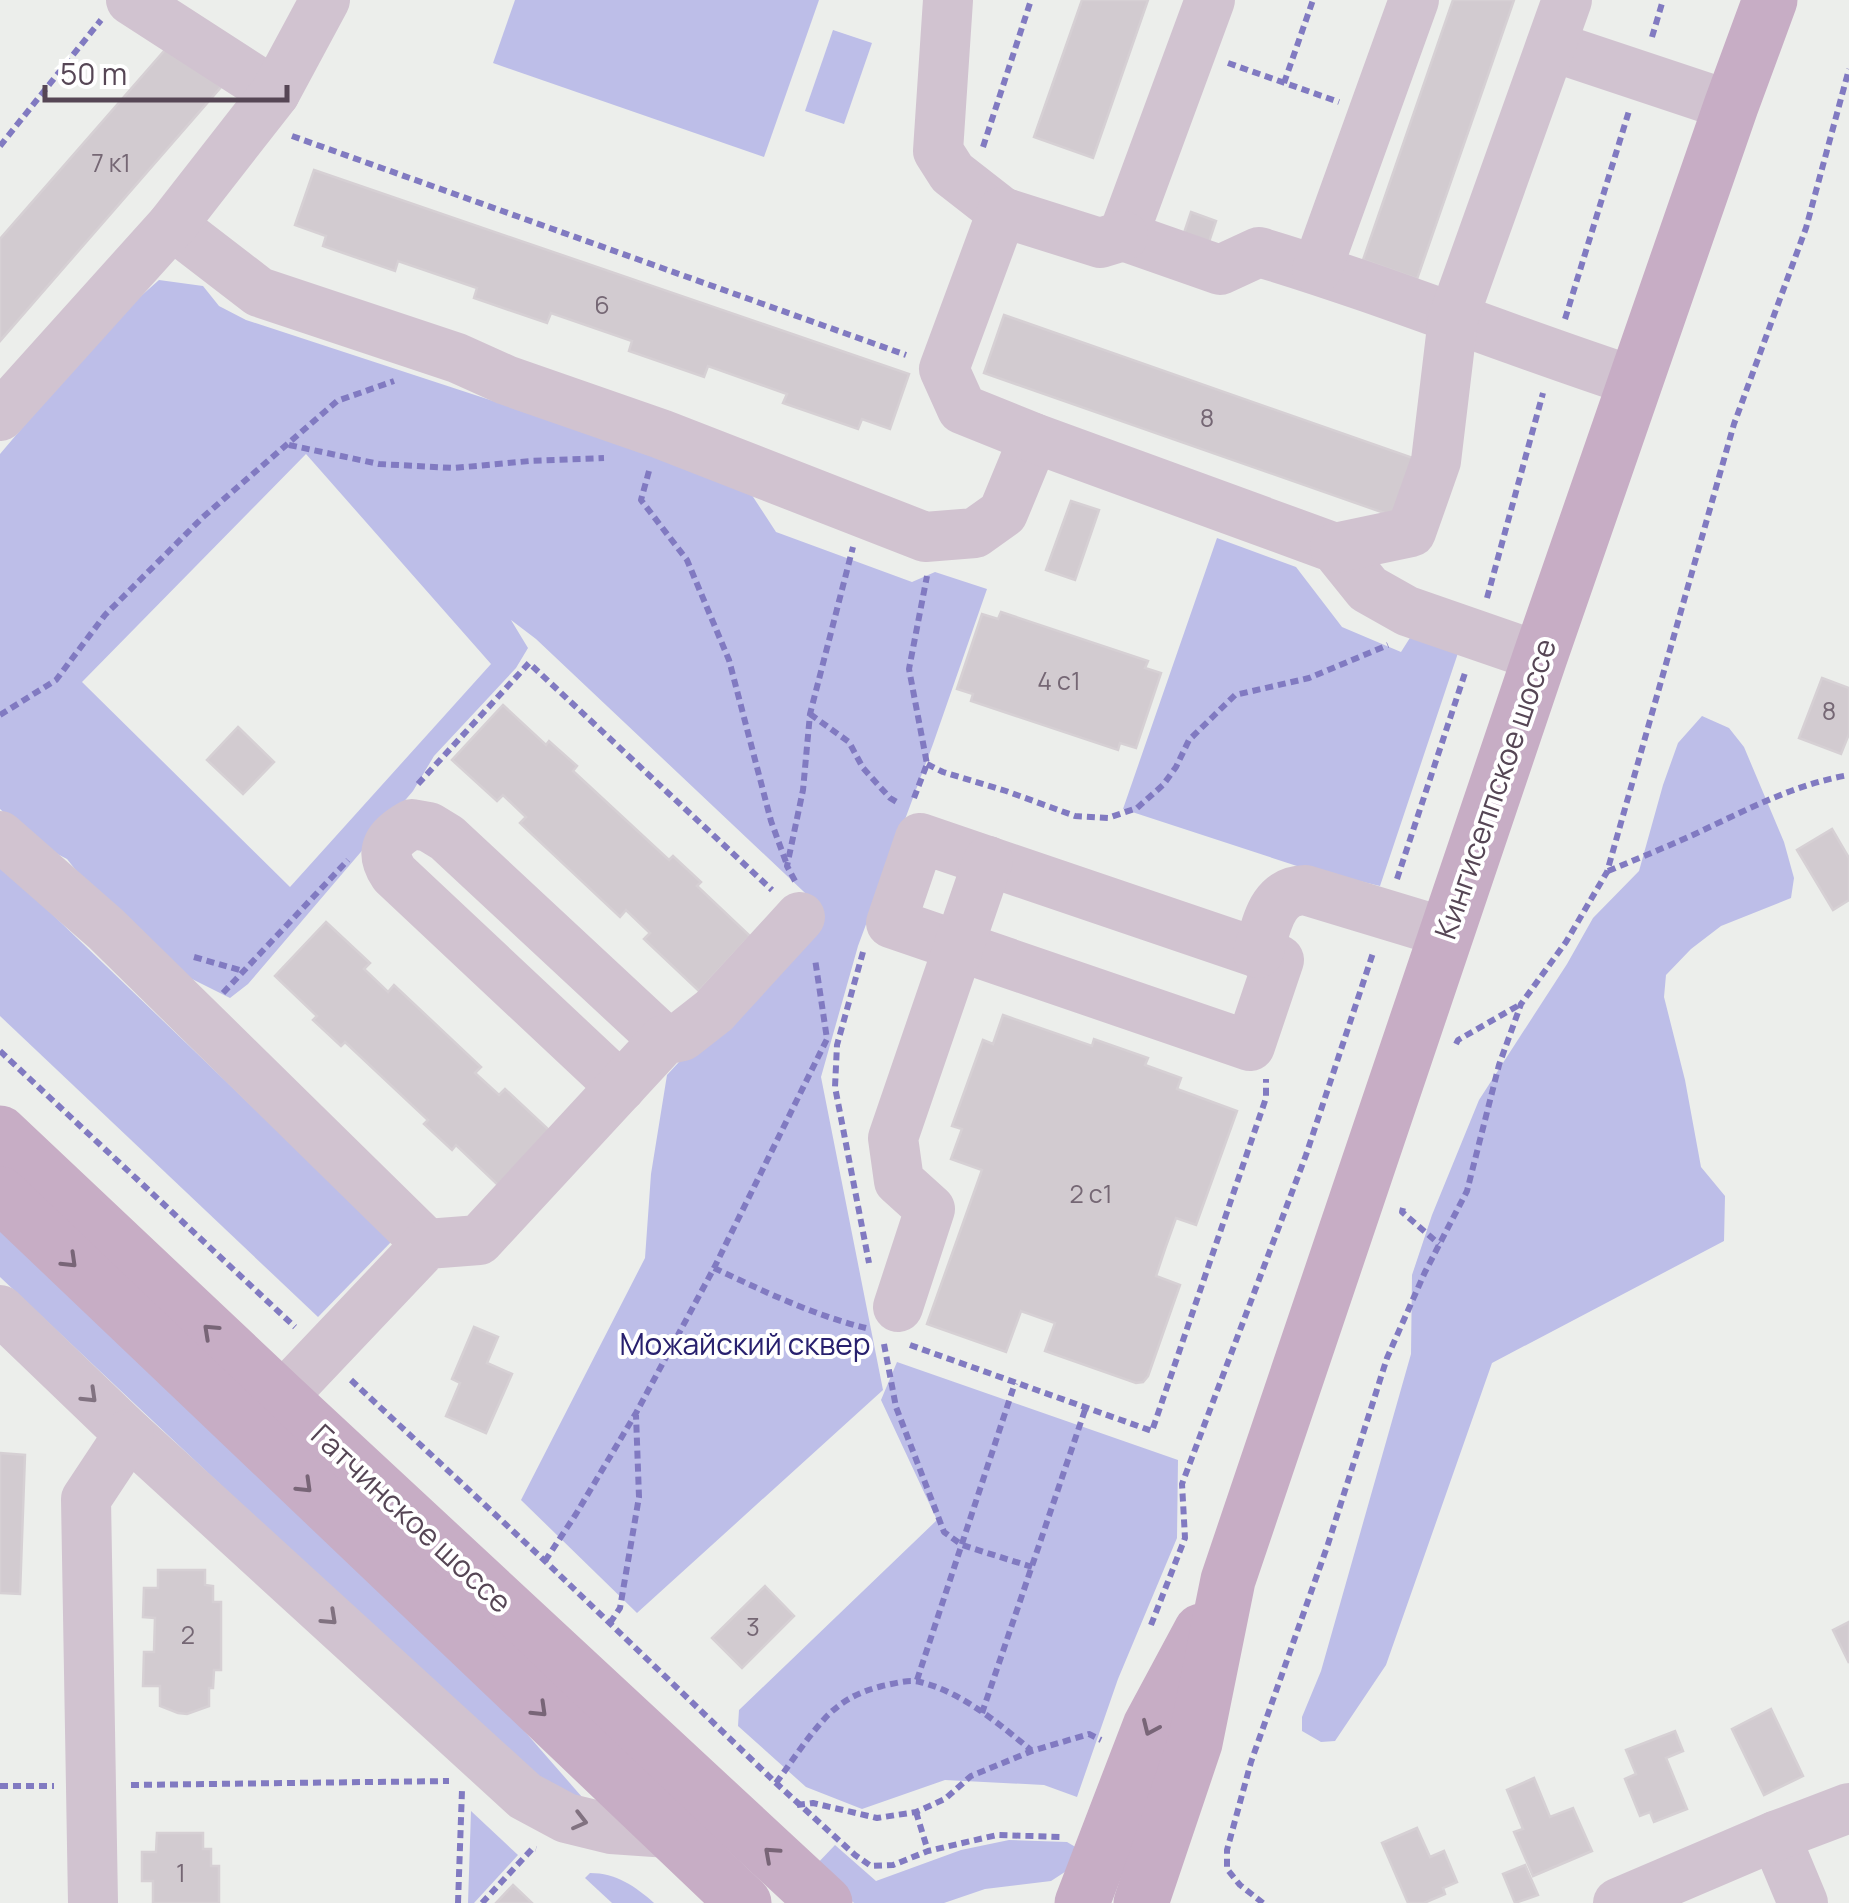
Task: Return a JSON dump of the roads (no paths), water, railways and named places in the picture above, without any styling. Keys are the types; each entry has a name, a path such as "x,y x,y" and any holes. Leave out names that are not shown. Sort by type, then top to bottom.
{"main road":[{"name":"Кингисеппское шоссе","path":"1142,1903 1195,1743 1228,1580 1540,657 1770,0"},
{"name":"Гатчинское шоссе","path":"0,1133 825,1903"},
{"name":"Гатчинское шоссе","path":"0,1194 744,1903"},
{"name":"Кингисеппское шоссе","path":"1082,1903 1150,1726 1228,1580"}],"street":[{"path":"0,416 172,225 275,93 325,0"},
{"path":"948,0 938,151 952,173 986,199 1100,243 1123,236 1220,270 1259,252 1636,382"},
{"path":"1123,236 1210,0"},
{"path":"1317,269 1414,0"},
{"path":"143,7 275,93"},
{"path":"1335,548 1410,532 1436,461 1453,319 1559,23 1640,76 1731,106"},
{"path":"986,199 944,369 962,409 1335,548 1368,588 1407,611 1540,657"},
{"path":"172,225 259,292 457,358 506,380 661,434 926,537 975,533 1003,513 1034,438"},
{"path":"621,1087 394,874 386,862 390,841 412,824 429,827 447,838 664,1040"},
{"path":"0,836 106,929 427,1244"},
{"path":"920,838 988,861 1279,960 1250,1046 891,923 920,838"},
{"path":"890,1319 930,1209 899,1181 893,1138 988,861"},
{"path":"1258,953 1274,904 1289,892 1305,890 1447,933"},
{"path":"281,1398 427,1244 479,1240 664,1040 682,1036 714,1011 805,920"},
{"path":"0,1310 129,1434 524,1796 566,1818 611,1829 669,1833"},
{"path":"93,1903 86,1499 129,1434"},
{"path":"1618,1903 1849,1808"},
{"path":"1775,1836 1803,1903"}],"park label":[{"name":"Можайский сквер","path":"745,1345"}]}
